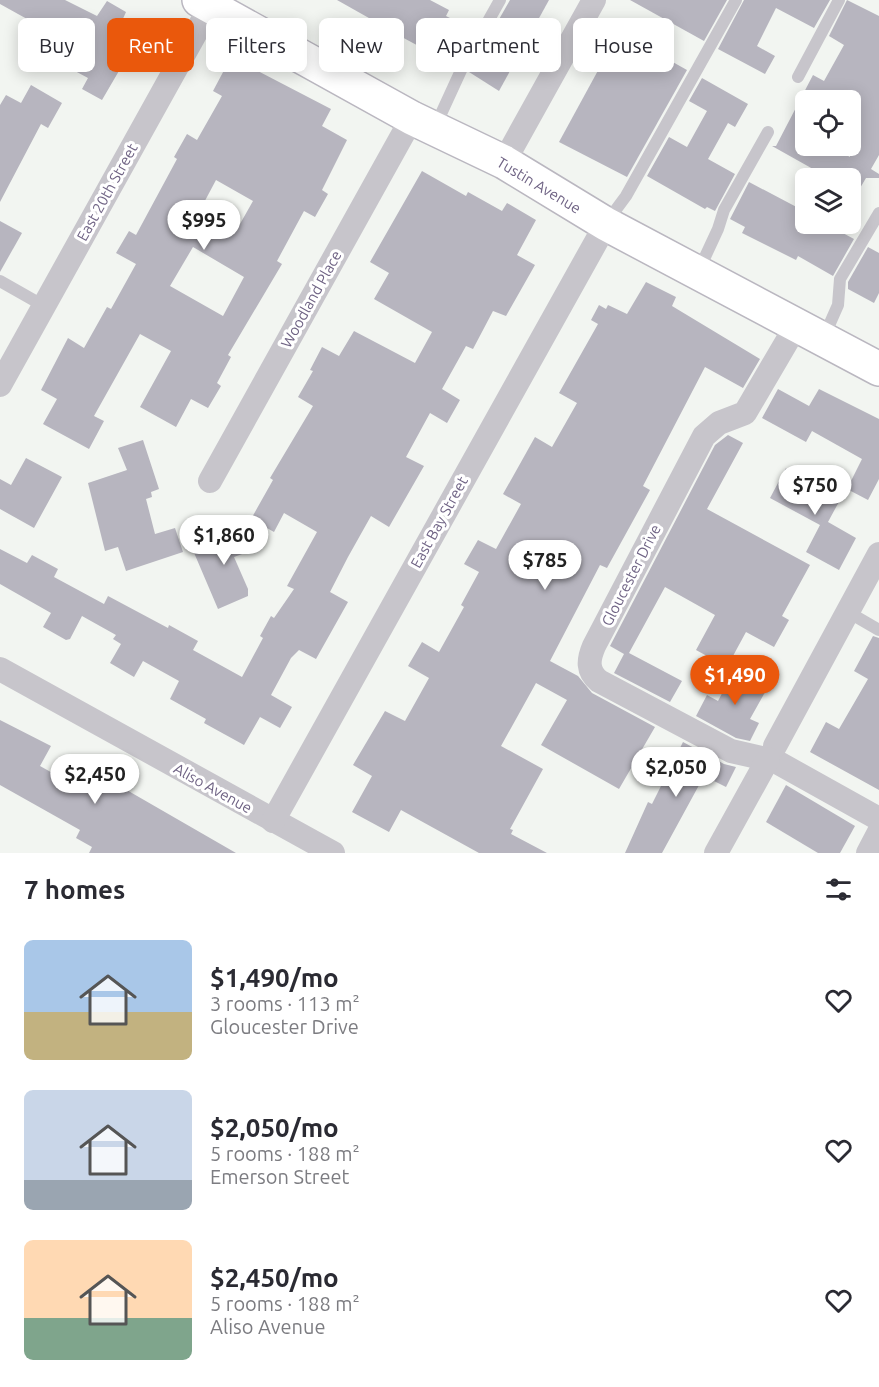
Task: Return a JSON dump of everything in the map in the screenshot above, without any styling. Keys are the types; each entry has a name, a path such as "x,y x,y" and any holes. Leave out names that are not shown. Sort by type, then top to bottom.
{"street":[{"path":"504,162 594,0"},
{"name":"Tustin Avenue","path":"208,2 423,123 504,162 606,224 879,369"},
{"name":"East 20th Street","path":"0,385 208,2"},
{"name":"Woodland Place","path":"210,481 423,123"},
{"name":"East Bay Street","path":"273,821 606,224"},
{"name":"Gloucester Drive","path":"772,752 732,751 599,681 590,670 589,657 704,435 719,423 745,413 809,333"},
{"path":"716,853 879,554"},
{"name":"Aliso Avenue","path":"0,669 333,853"},
{"path":"772,752 879,819"},
{"path":"868,853 879,832"}],"lane":[{"path":"423,123 463,66 500,0"},
{"path":"606,224 626,196 736,0"},
{"path":"798,77 839,0"},
{"path":"697,273 718,229 724,210 768,132"},
{"path":"809,333 838,306 840,279 879,213"},
{"path":"0,281 44,306"},
{"path":"848,612 879,630"}],"building":[{"path":"0,0 65,0 97,16 107,1 126,12 123,18 107,18 107,72 118,72 102,100 82,89 88,78 77,72 95,72 95,18 25,18 0,4"},
{"path":"337,0 430,0 449,10 446,16 450,18 416,18 416,45 404,38 404,18 369,18"},
{"path":"510,0 549,0 539,18 500,18"},
{"path":"630,0 727,0 704,41 674,24 674,18 662,18"},
{"path":"744,0 830,0 814,28 776,8 757,46 775,56 765,74 718,49"},
{"path":"847,0 879,16 879,155 871,169 879,174 879,178 866,178 861,186 861,168 811,168 772,146 776,146 795,110 795,156 861,156 861,90 805,90 813,75 824,81 844,45 829,36"},
{"path":"674,63 687,70 627,177 559,142 597,72 674,72"},
{"path":"223,72 260,72 331,109 322,126 347,140 322,190 328,194 315,217 304,211 277,261 282,264 228,355 231,357 217,383 221,386 208,408 191,399 176,427 140,407 171,351 140,334 94,416 104,421 89,449 43,424 57,399 41,390 68,338 84,348 107,307 111,309 136,264 116,253 129,231 136,235 177,159 174,157 187,134 197,140 222,96 213,91","holes":["216,180 253,201 236,231 199,212","193,247 244,277 223,316 170,286"]},
{"path":"469,72 509,72 499,91"},
{"path":"702,78 748,104 735,127 728,123 708,159 735,174 715,211 707,207 705,209 647,176 669,137 687,147 707,111 689,101"},
{"path":"31,85 62,103 48,128 41,124 0,202 0,105 6,95 21,103"},
{"path":"422,171 466,196 468,192 502,211 507,203 536,220 517,255 535,265 506,316 493,311 473,349 466,346 442,389 460,400 447,423 430,413 406,457 424,466 389,527 371,516 348,557 330,592 348,602 316,659 299,650 291,658 271,695 292,707 280,728 260,717 244,745 204,723 206,719 170,699 179,681 143,661 134,677 110,663 121,644 113,639 116,635 82,616 70,639 66,640 43,627 51,613 0,584 0,549 27,563 32,555 58,569 54,577 104,604 108,596 168,628 169,625 198,641 193,650 242,677 263,638 260,636 271,616 274,618 294,589 287,586 317,532 284,513 274,532 251,519 273,480 270,478 313,406 298,397 313,371 310,370 322,347 339,356 354,331 415,363 432,332 374,299 389,273 370,262"},
{"path":"749,182 795,206 795,234 845,234 854,239 833,276 798,256 796,260 742,233 745,227 730,219"},
{"path":"0,221 22,233 0,272"},
{"path":"868,247 879,253 879,293 874,303 848,289 848,282"},
{"path":"646,282 676,297 672,306 760,359 743,388 705,367 643,486 650,490 607,568 600,565 550,661 578,676 592,693 655,727 619,789 541,745 567,700 536,683 501,746 543,769 510,829 513,830 511,834 547,853 479,853 401,810 389,832 352,812 372,776 353,765 385,711 405,721 429,678 408,666 422,642 439,652 464,607 461,605 479,572 464,564 478,540 496,549 521,504 503,494 535,437 552,447 577,403 559,393 598,324 591,320 599,305 606,309 608,305 627,314"},
{"path":"778,389 809,406 819,389 879,419 879,479 868,500 847,489 862,459 812,431 806,442 762,418"},
{"path":"728,435 743,443 707,509 810,565 782,616 789,620 774,647 746,632 727,667 696,650 715,615 665,587 629,653 682,681 670,702 614,673 624,654 610,646 715,445"},
{"path":"143,440 159,489 151,492 152,497 146,499 155,534 175,528 183,552 126,571 118,547 105,551 88,483 127,470 118,448"},
{"path":"26,458 62,477 34,528 0,509 0,479 11,485"},
{"path":"786,468 841,498 828,522 856,538 839,570 806,552 820,525 770,498"},
{"path":"243,526 253,550 234,557 248,589 248,596 218,609 192,548"},
{"path":"873,636 879,638 879,790 810,752 826,722 839,729 868,679 854,671"},
{"path":"736,667 769,685 750,719 759,723 750,741 736,738 696,716 707,695 718,701"},
{"path":"0,720 51,746 40,766 81,789 92,770 236,853 89,853 92,847 76,838 80,830 0,785"},
{"path":"683,742 724,764 736,767 726,787 704,776 662,853 625,853 648,802 652,804"},
{"path":"786,785 855,826 840,853 818,853 766,822"}]}
